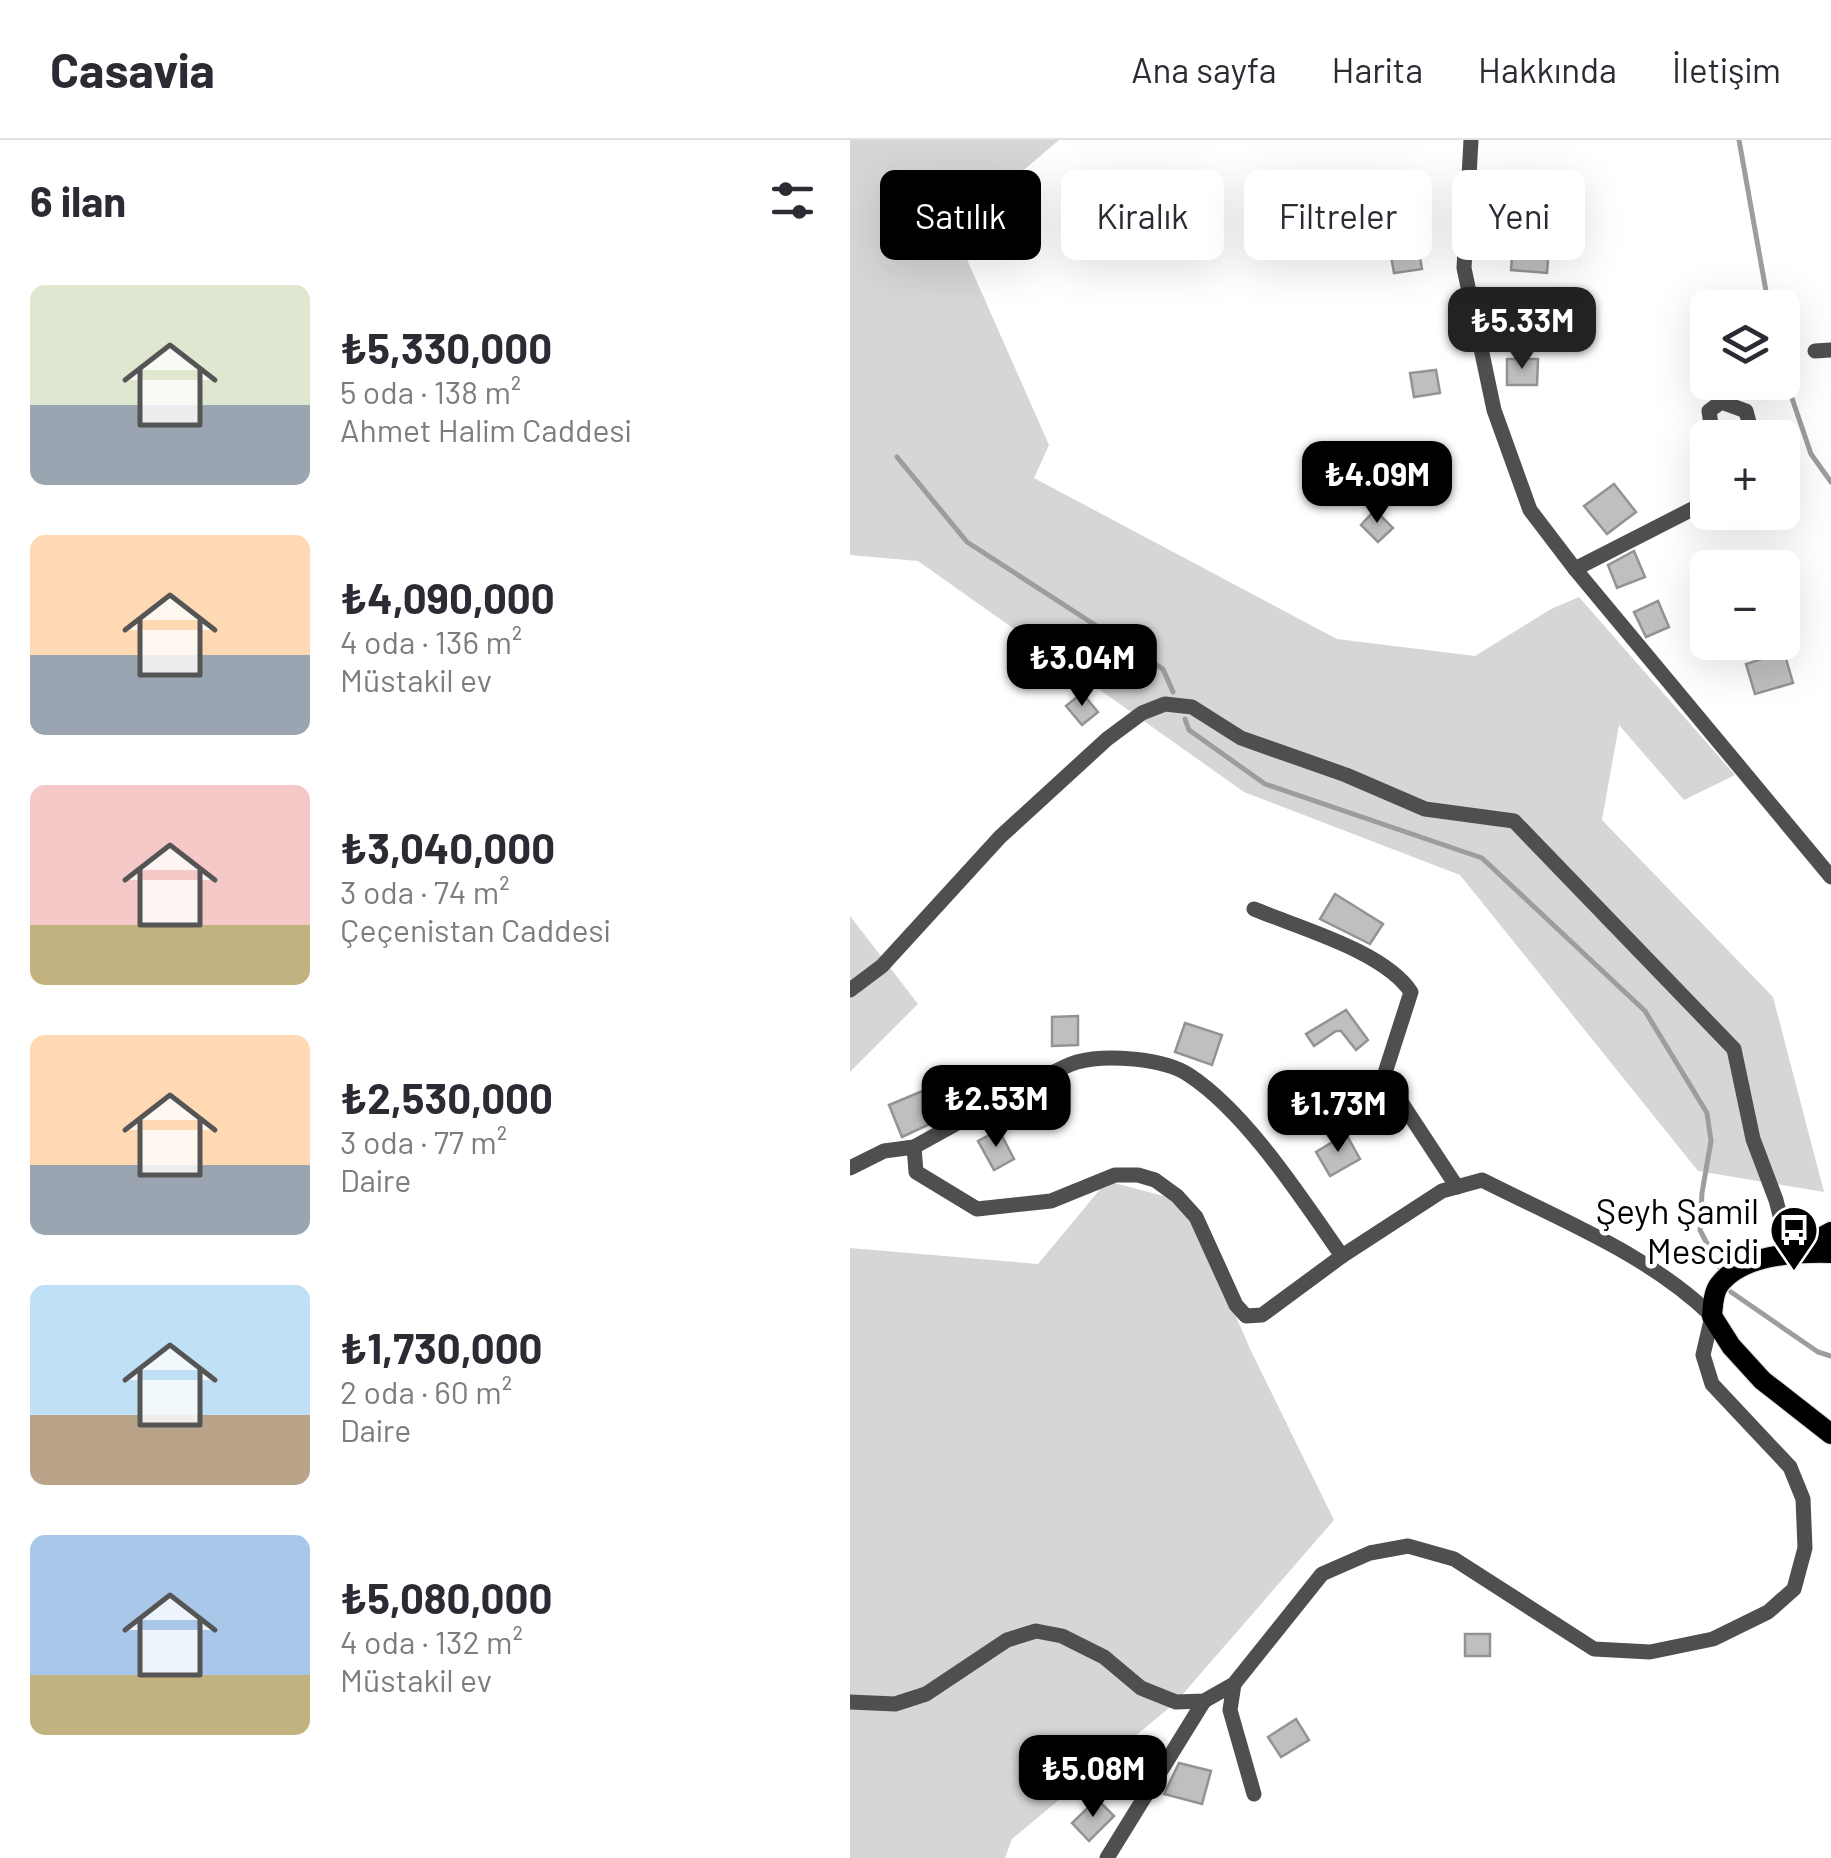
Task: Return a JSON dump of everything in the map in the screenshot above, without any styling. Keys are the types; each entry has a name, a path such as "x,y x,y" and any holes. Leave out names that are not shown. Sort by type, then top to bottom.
{"main road":[{"path":"1790,1255 1831,1232"},
{"path":"1831,1253 1759,1260 1734,1271 1716,1288 1712,1316 1731,1346 1762,1380 1831,1434"}],"street":[{"path":"1471,140 1464,268 1494,410 1530,510 1831,877"},
{"path":"1710,420 1709,412 1721,402 1746,411 1748,420"},
{"path":"1575,569 1690,510"},
{"path":"850,990 882,966 1000,837 1107,739 1142,713 1165,704 1192,707 1241,738 1346,775 1426,809 1514,821 1734,1050 1753,1139 1776,1200 1790,1255"},
{"path":"1254,909 1368,956 1403,980 1411,992 1384,1076 1457,1187"},
{"path":"850,1168 884,1151 914,1147 1075,1062 1106,1057 1174,1068 1189,1075 1224,1105 1285,1174 1342,1256"},
{"path":"850,1702 895,1704 926,1694 1007,1640 1036,1631 1062,1636 1104,1658 1141,1688 1176,1702 1204,1701 1234,1684 1322,1574 1370,1553 1408,1546 1454,1559 1594,1649 1650,1652 1714,1638 1768,1612 1794,1589 1805,1548 1803,1499 1790,1466 1712,1384 1703,1356 1712,1316 1682,1288 1634,1258 1482,1180 1442,1191 1342,1256 1262,1315 1246,1316 1236,1305 1196,1217 1155,1180 1115,1176 1051,1200 977,1208 916,1172 914,1147"},
{"path":"1234,1684 1230,1710 1254,1794"},
{"path":"1107,1858 1204,1701"}],"shaded area":[{"path":"850,140 1059,140 1024,170 880,170 880,260 967,260 1049,445 1034,478 1337,639 1475,656 1551,609 1579,597 1735,775 1684,800 1619,725 1602,820 1773,997 1824,1192 1698,1171 1460,875 1244,792 918,561 850,555"},
{"path":"850,916 918,1004 850,1072"},
{"path":"1107,1181 1186,1202 1251,1351 1334,1520 1176,1702 1012,1839 1005,1858 850,1858 850,1248 1038,1264"}],"building":[{"path":"1392,260 1420,260 1422,269 1394,273"},
{"path":"1512,260 1548,260 1547,273 1511,270"},
{"path":"1507,359 1538,359 1537,385 1507,385"},
{"path":"1436,370 1440,393 1414,397 1410,373"},
{"path":"1614,484 1636,512 1607,534 1584,506"},
{"path":"1375,510 1393,528 1378,542 1361,525"},
{"path":"1634,551 1645,577 1617,588 1608,565"},
{"path":"1658,601 1669,627 1646,637 1634,612"},
{"path":"1786,660 1793,683 1755,694 1746,664"},
{"path":"1082,693 1098,712 1082,725 1066,706"},
{"path":"1335,894 1383,924 1370,944 1320,919"},
{"path":"1346,1010 1368,1040 1356,1050 1341,1031 1336,1031 1314,1046 1306,1034"},
{"path":"1078,1016 1078,1045 1052,1046 1052,1017"},
{"path":"1185,1023 1222,1035 1212,1065 1175,1052"},
{"path":"937,1085 949,1115 902,1137 889,1105"},
{"path":"999,1130 1014,1159 994,1170 978,1141"},
{"path":"1346,1134 1360,1159 1330,1176 1316,1152"},
{"path":"1465,1634 1490,1634 1490,1656 1465,1656"},
{"path":"1296,1719 1309,1740 1281,1757 1268,1737"},
{"path":"1179,1763 1211,1771 1202,1804 1164,1794"},
{"path":"1097,1799 1114,1816 1089,1841 1072,1823"}],"waterway":[{"path":"1739,140 1766,290"},
{"path":"1793,400 1811,454 1831,482"},
{"path":"897,457 967,542 1163,669 1173,692"},
{"path":"1185,719 1189,730 1265,784 1482,858 1645,1011 1707,1113 1711,1141 1700,1230 1719,1267"},
{"path":"1731,1292 1818,1352 1831,1356"}],"place":[{"name":"Şeyh Şamil Mescidi","path":"1794,1272"}]}
